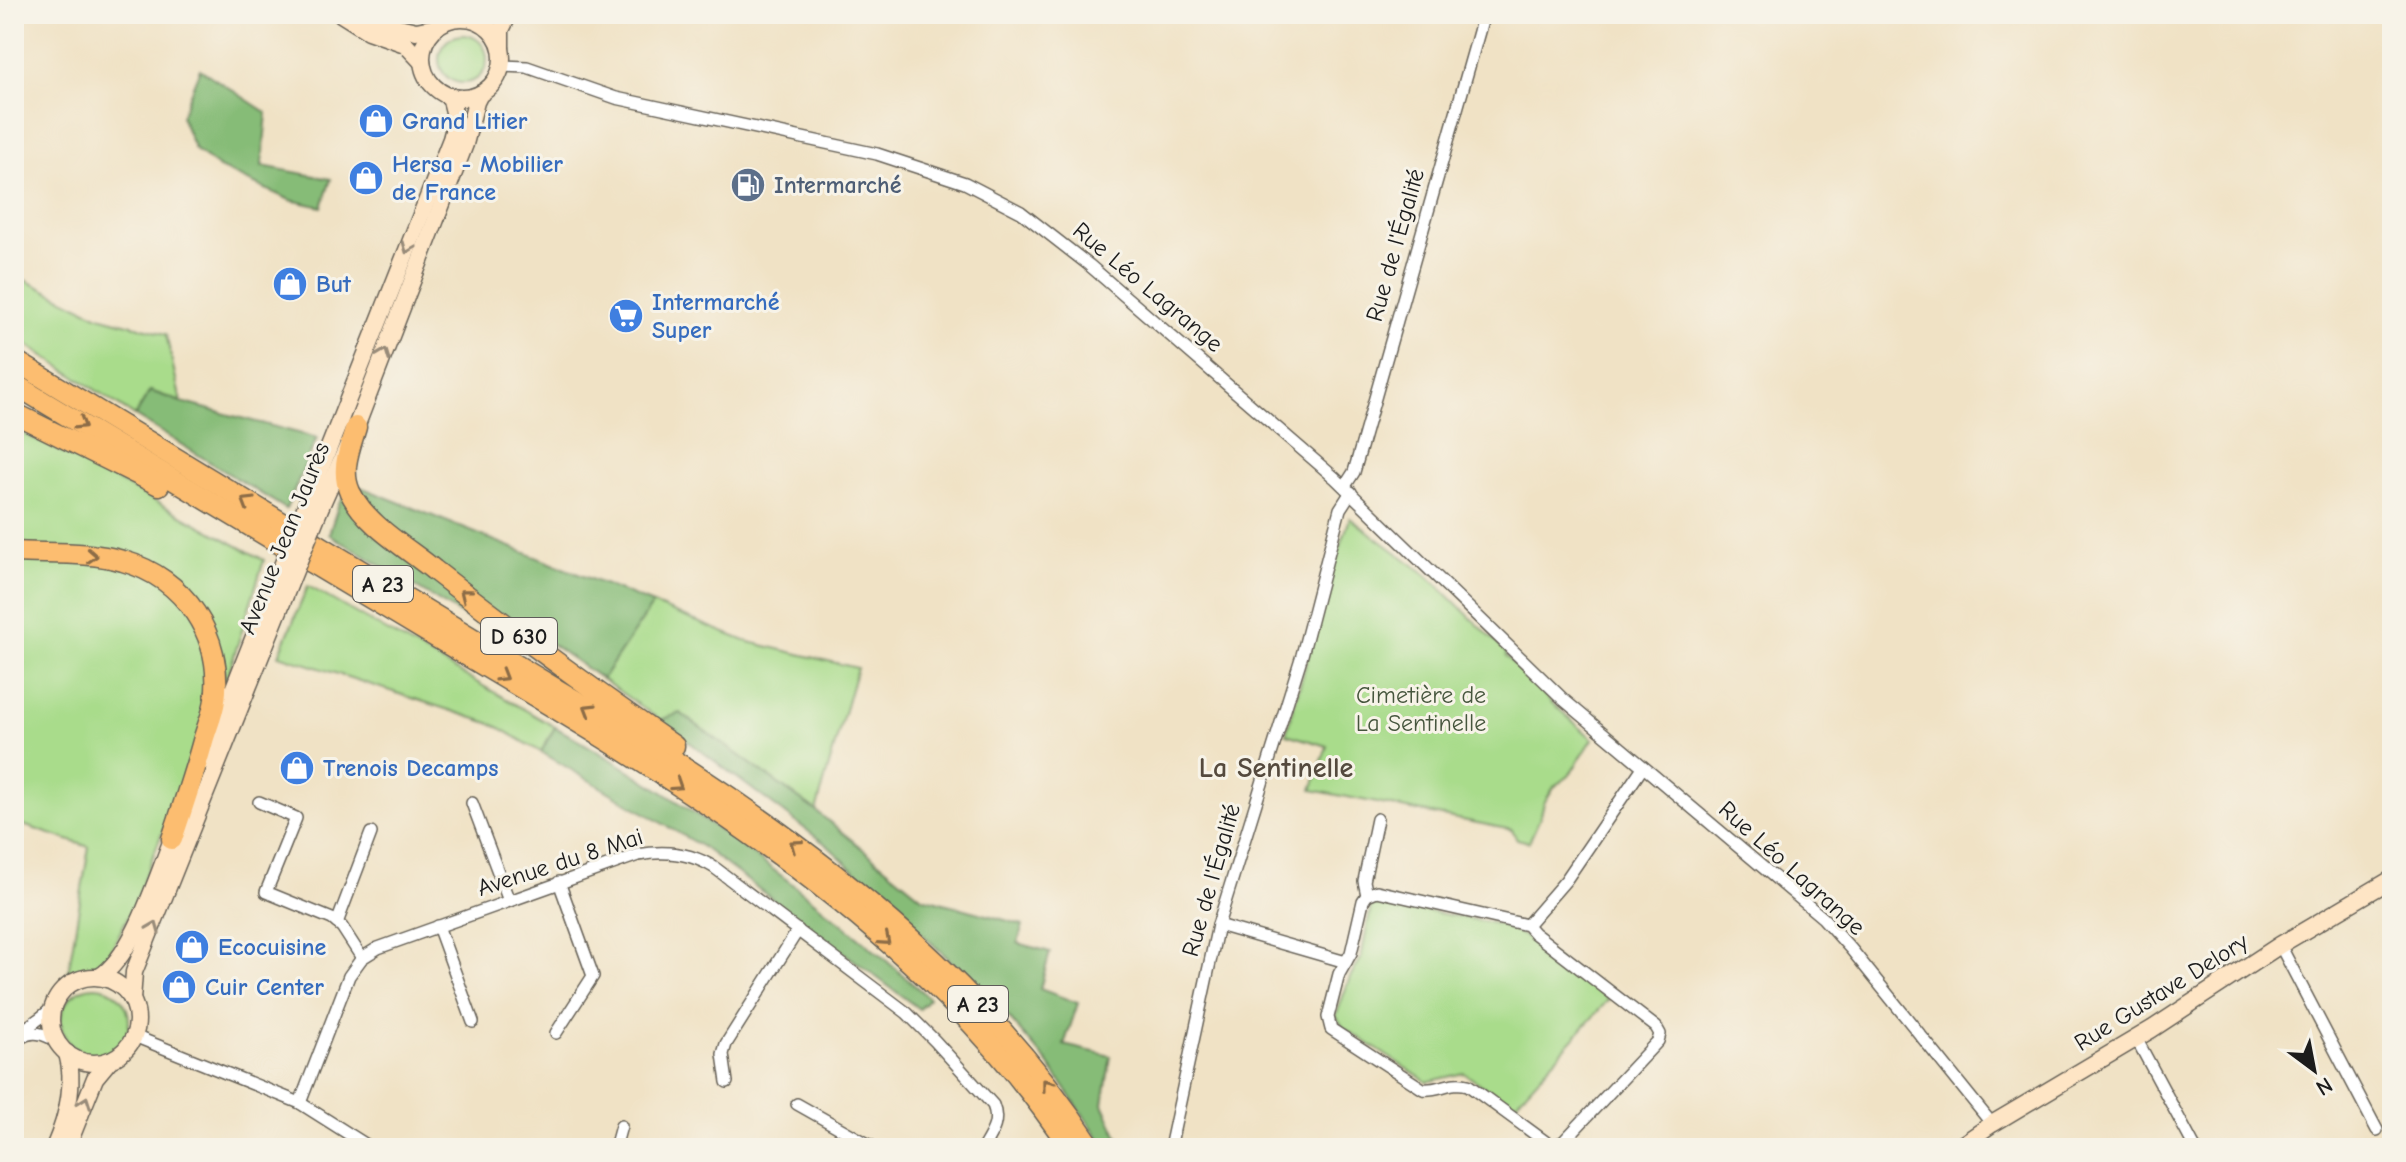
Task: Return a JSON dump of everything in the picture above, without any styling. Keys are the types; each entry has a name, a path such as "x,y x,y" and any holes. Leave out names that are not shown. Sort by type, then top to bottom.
{"highway":[{"name":"A 23","path":"14,360 639,739 749,811 852,888 938,964 1020,1051 1092,1148"},
{"name":"A 23","path":"14,384 657,772 823,888 896,950 964,1015 1018,1077 1070,1148"},
{"path":"14,413 136,473 263,543 291,550"},
{"name":"D 630","path":"356,427 345,473 350,493 370,518 510,629 716,777 749,811"},
{"path":"14,552 104,557 135,564 168,582 198,615 213,652 215,700 172,839"}],"main road":[{"path":"344,14 411,30 437,27 450,20 476,16 497,38 501,49"},
{"path":"344,14 368,31 405,44 422,62"},
{"path":"437,27 425,43 422,62 425,73 432,85 450,96 467,98 480,94 494,83 501,66 501,30 509,14"},
{"name":"Avenue Jean Jaurès","path":"315,502 356,427 465,144 480,94"},
{"name":"Avenue Jean Jaurès","path":"132,1000 134,972 451,139 456,120 450,96"},
{"name":"Avenue Jean Jaurès","path":"99,977 117,961 132,936 278,595"},
{"name":"Rue Gustave Delory","path":"1957,1148 2280,945 2392,879"},
{"path":"54,1148 71,1087 71,1073 52,1024 54,1005 72,984 85,978 99,977 119,985 132,1000 137,1015 134,1036 126,1049 110,1060 95,1078 67,1148"},
{"path":"62,1047 85,1062 110,1060"}],"street":[{"name":"Rue de l'Égalité","path":"1170,1148 1218,925 1302,655 1340,509 1355,468 1484,14"},
{"name":"Rue Léo Lagrange","path":"501,66 527,67 616,98 877,154 954,179 1021,212 1079,257 1348,489 1564,700 1831,926 1992,1124"},
{"path":"1527,925 1561,886 1643,767"},
{"path":"259,802 296,818 266,892 337,923 362,958 349,976 300,1103"},
{"path":"472,803 509,901"},
{"path":"1367,895 1364,881 1377,819"},
{"path":"337,923 371,833"},
{"name":"Avenue du 8 Mai","path":"362,958 378,948 638,855 664,852 701,859 907,1013 990,1101 996,1113 996,1124 983,1148"},
{"path":"556,1033 593,976 559,882"},
{"path":"1377,891 1527,925 1656,1027 1660,1034 1658,1041 1566,1139 1555,1145 1547,1143 1468,1085 1455,1083 1431,1090 1423,1089 1334,1033 1329,1026 1328,1017 1339,974 1351,953 1367,895 1377,891"},
{"path":"1218,925 1346,962"},
{"path":"438,926 473,1022"},
{"path":"727,1082 723,1054 726,1044 798,930"},
{"path":"2280,945 2377,1130"},
{"path":"14,1043 22,1030 43,1018 54,1005"},
{"path":"14,1043 34,1032 44,1034 62,1047"},
{"path":"134,1036 300,1103 371,1148"},
{"path":"2136,1038 2195,1148"},
{"path":"797,1104 875,1148"},
{"path":"615,1148 621,1126"}],"green space":[{"path":"463,35 480,42 487,59 480,76 463,83 446,76 439,59 446,42"},
{"path":"200,69 267,113 262,166 331,179 322,207 290,200 219,168 195,150 181,116"},
{"path":"14,275 99,316 166,334 181,402 150,391 135,416 14,336"},
{"path":"150,391 317,438 286,509 135,416"},
{"path":"14,429 96,469 264,560 223,691 193,753 134,905 104,964 68,973 89,847 14,822"},
{"path":"353,484 653,604 602,679 525,626 494,635 329,534 339,503"},
{"name":"Cimetière de La Sentinelle","path":"1350,518 1428,576 1507,653 1506,656 1553,704 1593,739 1569,776 1554,787 1544,803 1529,842 1517,839 1512,830 1312,790 1327,746 1286,734"},
{"path":"308,586 555,727 541,752 495,725 279,655"},
{"path":"653,604 745,641 857,668 816,811 680,713 660,720 602,679"},
{"path":"680,713 816,811 922,897 1023,925 1018,943 1050,952 1040,989 1078,1003 1064,1045 1111,1056 1103,1104 1120,1141 1141,1148 1106,1148 1047,1062 998,1005 828,846 660,720"},
{"path":"555,727 655,786 750,852 841,923 929,998 919,1009 704,848 541,752"},
{"path":"1372,901 1498,924 1530,939 1609,999 1512,1107 1464,1073 1427,1082 1343,1027 1336,1016 1350,977 1361,959"},
{"path":"95,987 119,997 129,1021 119,1045 95,1055 71,1045 61,1021 71,997"}],"place":[{"name":"Grand Litier","path":"376,121"},
{"name":"Hersa - Mobilier de France","path":"366,178"},
{"name":"Intermarché","path":"748,185"},
{"name":"But","path":"290,284"},
{"name":"Intermarché Super","path":"626,316"},
{"name":"Trenois Decamps","path":"297,768"},
{"name":"Ecocuisine","path":"192,947"},
{"name":"Cuir Center","path":"179,987"}],"district":[{"name":"La Sentinelle","path":"1276,767"}]}
